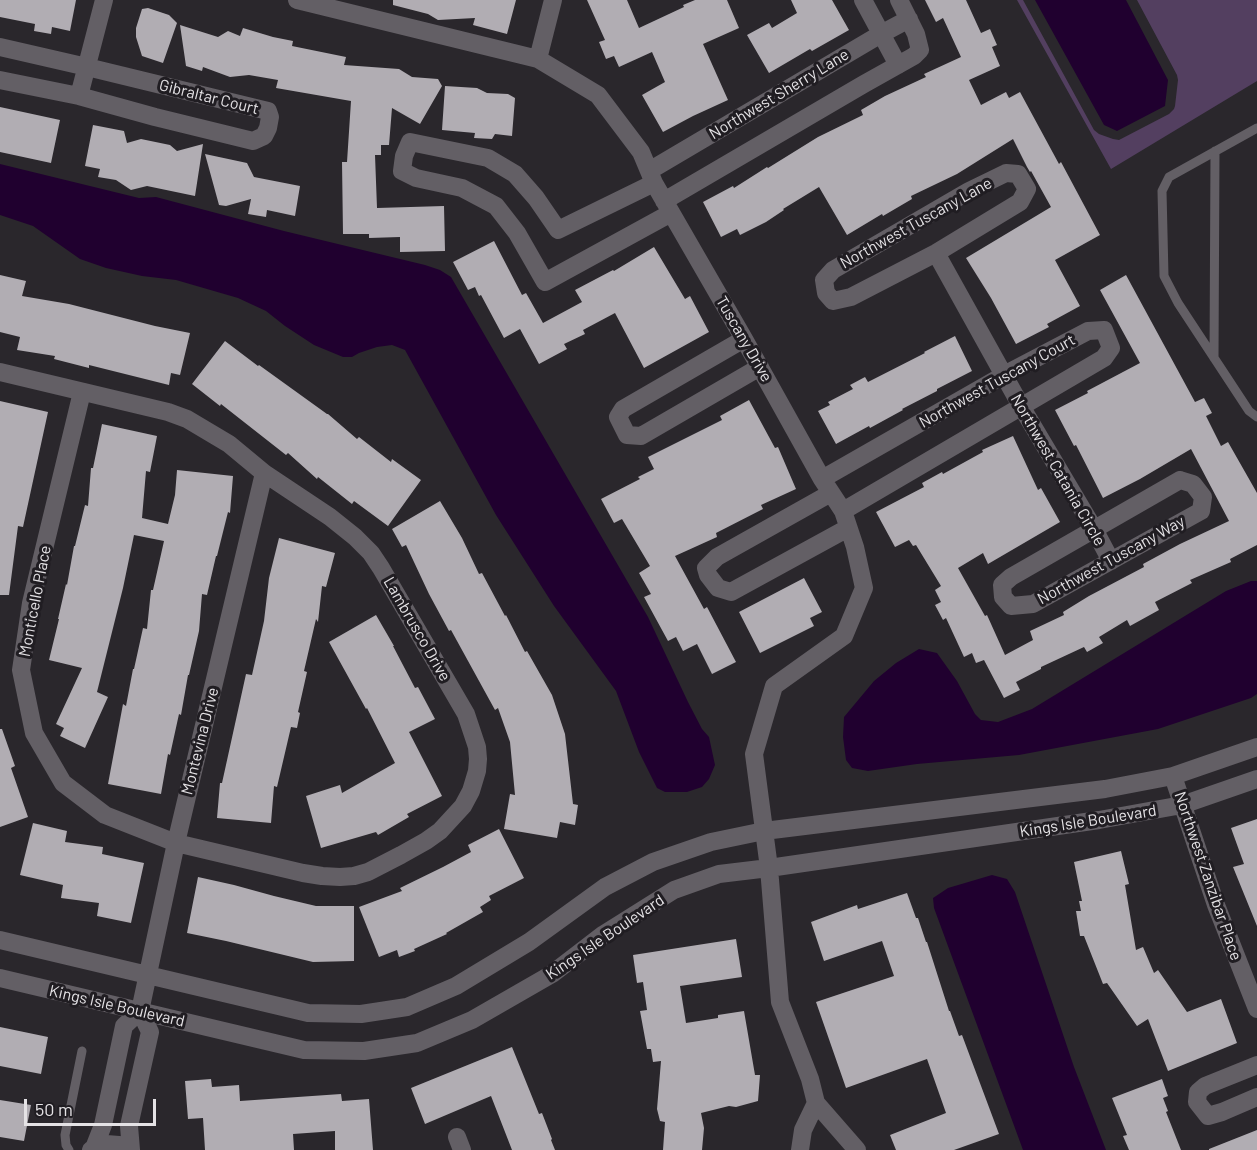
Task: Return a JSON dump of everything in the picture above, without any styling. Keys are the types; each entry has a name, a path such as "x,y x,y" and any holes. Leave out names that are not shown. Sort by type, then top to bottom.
{"street":[{"path":"79,96 104,0"},
{"name":"Tuscany Drive","path":"297,0 538,59 598,95 641,152 651,177 845,519 855,546 864,588 844,636 774,686 754,754 769,868 780,1002 810,1079 816,1103"},
{"path":"538,59 553,0"},
{"path":"863,0 898,65"},
{"path":"899,0 909,19"},
{"name":"Northwest Sherry Lane","path":"909,19 920,51 914,56 545,282 517,233 496,206 462,188 416,178 402,171 404,156 410,142 488,158 515,174 536,198 558,230 651,177 881,34 909,19"},
{"name":"Gibraltar Court","path":"0,47 268,111 270,117 264,136 253,141 79,96 0,80"},
{"name":"Northwest Tuscany Lane","path":"1006,173 1018,174 1027,189 1020,202 936,253 851,297 833,301 826,293 824,280 833,270 969,191 1006,173"},
{"name":"Northwest Catania Circle","path":"936,253 1094,529 1110,561"},
{"name":"Northwest Tuscany Court","path":"1104,330 1111,348 1104,358 1022,406 731,592 717,588 708,575 706,568 717,557 1004,375 1088,331 1104,330"},
{"path":"744,339 623,409 618,417 627,435 641,436 760,367"},
{"name":"Lambrusco Drive","path":"0,372 168,412 187,419 229,444 264,473 330,517 355,537 381,568 466,714 477,747 478,759 471,791 463,806 440,831 382,866 354,876 340,877 303,873 176,843"},
{"name":"Monticello Place","path":"82,392 31,603 21,670 34,733 63,783 105,815 176,843"},
{"name":"Montevina Drive","path":"140,1011 176,843 264,473"},
{"name":"Northwest Tuscany Way","path":"1180,480 1193,484 1203,497 1201,511 1033,604 1011,606 1003,597 1002,585 1011,577 1094,529 1180,480"},
{"name":"Kings Isle Boulevard","path":"0,940 308,1013 361,1014 407,1007 456,986 529,942 605,887 653,862 711,842 764,831 1105,789 1173,776 1257,747"},
{"name":"Northwest Zanzibar Place","path":"1173,776 1216,905 1257,1009"},
{"name":"Kings Isle Boulevard","path":"0,978 304,1050 364,1051 417,1043 472,1020 552,974 604,934 674,890 720,874 1099,820 1182,805 1257,780"},
{"path":"140,1011 150,1032 129,1126 130,1150 119,1145 106,1144 93,1149 103,1125 124,1026 140,1011"},
{"path":"1257,1065 1205,1086 1198,1092 1197,1102 1208,1116 1257,1096"},
{"path":"800,1150 802,1130 816,1103 856,1150"}],"lane":[{"path":"1257,128 1169,177 1161,191 1164,276 1178,303 1214,358 1249,411 1257,417"},
{"path":"1214,358 1215,151"},
{"path":"69,1150 65,1135 82,1051"}],"shaded area":[{"path":"1017,0 1023,0 1094,130 1113,139 1119,140 1169,114 1175,106 1177,75 1137,0 1257,0 1257,81 1111,169"},
{"path":"1035,0 1126,0 1168,80 1165,106 1117,131 1104,125"},
{"path":"0,164 139,198 156,197 425,265 451,277 648,617 688,702 702,729 709,737 715,765 709,779 702,787 687,792 665,792 657,788 639,752 616,691 554,606 496,515 405,350 392,345 377,347 352,357 343,357 314,345 266,311 238,298 176,280 142,276 106,268 80,259 33,226 0,215"},
{"path":"1251,581 1257,581 1257,694 1251,698 1158,729 1019,755 868,771 852,768 846,760 843,737 844,717 874,681 896,663 919,649 937,653 981,720 998,722 1032,709 1226,591"},
{"path":"992,875 1007,879 1015,892 1074,1067 1106,1150 1023,1150 934,908 933,898 948,888"}],"building":[{"path":"0,0 76,0 70,31 52,27 51,34 34,31 35,24 0,17"},
{"path":"393,0 516,0 507,34 473,25 475,18 438,20 428,14 393,5"},
{"path":"587,0 627,0 639,28 695,0 727,0 739,28 703,44 728,100 663,132 642,95 665,82 652,52 619,67 614,56 606,59 599,42 605,40"},
{"path":"791,0 832,0 849,30 769,73 747,35 769,23 772,28 797,13"},
{"path":"925,0 966,0 981,33 990,29 997,45 992,47 1000,66 969,80 981,105 1006,92 1009,98 1020,92 1100,235 1055,260 1080,306 1047,324 1049,327 1016,344 966,258 1051,207 1013,139 957,174 911,196 912,199 847,235 819,187 766,222 740,235 737,229 721,237 703,202 733,186 734,188 818,137 863,115 861,110 926,77 924,74 961,57 943,18 936,22"},
{"path":"148,8 169,15 177,23 163,63 142,56 136,37 136,28 142,9"},
{"path":"180,25 218,37 228,31 240,36 243,28 293,41 292,46 346,57 344,65 399,69 412,77 438,79 442,86 420,124 392,108 389,145 381,145 381,155 375,155 377,208 444,206 445,251 400,252 400,237 369,238 369,234 343,234 342,162 347,162 351,101 276,88 278,80 249,75 230,77 203,67 202,71 186,66"},
{"path":"445,86 477,88 487,93 508,94 515,98 512,136 495,134 492,139 474,138 475,133 442,130"},
{"path":"0,107 60,120 51,163 0,152"},
{"path":"93,125 124,131 127,143 141,139 170,145 177,151 203,144 195,196 147,186 131,190 116,180 98,177 100,169 85,166"},
{"path":"205,154 247,163 254,177 300,186 295,216 267,210 266,217 248,214 251,199 226,206 219,205"},
{"path":"494,241 522,295 526,293 543,323 582,302 575,290 614,271 654,247 685,299 690,296 709,332 644,368 615,313 583,330 585,334 564,344 567,349 539,364 520,329 504,338 481,295 479,296 475,287 468,290 453,262"},
{"path":"0,275 26,281 22,296 69,304 190,333 180,375 171,373 169,385 89,365 89,368 54,359 55,356 17,350 20,337 0,332"},
{"path":"1126,275 1195,402 1204,398 1212,413 1206,416 1221,446 1228,442 1257,493 1257,545 1230,559 1231,562 1190,580 1192,583 1155,602 1159,610 1130,626 1127,620 1099,637 1103,643 1087,652 1084,647 1041,667 1016,682 1020,690 1004,698 984,660 976,663 972,653 964,657 946,618 943,620 935,605 941,602 935,590 941,586 916,545 913,546 909,540 895,547 876,512 924,487 922,483 1013,436 1038,490 1041,488 1060,522 988,564 983,553 958,568 985,616 987,615 1005,655 1033,640 1030,631 1064,615 1063,612 1089,596 1144,567 1143,564 1229,521 1191,449 1103,498 1055,410 1140,363 1100,290"},
{"path":"955,336 972,371 870,428 869,426 836,444 818,411 830,405 828,402 853,389 850,385 865,377 868,382"},
{"path":"225,341 328,414 357,439 359,437 391,462 392,459 421,480 388,526 354,501 352,504 318,477 317,479 288,453 286,455 192,384"},
{"path":"749,400 775,448 778,447 796,489 761,505 763,509 716,533 717,537 675,556 704,609 707,607 736,662 712,674 697,644 683,651 676,637 668,641 644,597 651,594 639,573 650,566 622,519 614,523 601,499 640,479 638,477 654,469 648,457 722,420 720,416"},
{"path":"0,401 48,412 23,527 18,526 9,595 0,595"},
{"path":"102,424 157,436 150,472 146,471 142,518 168,524 175,495 177,470 233,476 230,513 228,512 207,595 202,594 199,631 181,715 179,714 170,755 168,754 161,794 108,784 123,704 126,706 143,628 147,629 151,590 153,590 164,541 134,535 97,692 108,697 85,748 60,736 64,728 56,724 82,668 49,660 74,546 85,505 88,506 91,468 93,468"},
{"path":"440,501 462,538 479,574 482,573 525,652 527,651 552,695 565,734 573,804 578,805 575,825 560,822 557,838 504,829 510,794 515,795 510,742 498,708 495,710 451,630 449,631 406,545 402,547 392,529"},
{"path":"279,538 335,553 326,587 322,586 318,622 316,619 304,671 307,672 298,712 300,713 297,728 291,727 277,787 274,786 271,823 217,818 220,783 222,783 246,674 252,675 264,621 269,578"},
{"path":"804,578 822,612 810,618 814,626 760,653 739,612"},
{"path":"376,615 415,688 418,687 435,719 409,732 442,796 407,814 409,817 378,835 376,832 321,848 306,796 340,785 342,793 395,763 329,642"},
{"path":"0,729 2,729 15,766 11,768 28,817 0,827"},
{"path":"1257,819 1257,926 1233,867 1244,864 1231,828"},
{"path":"33,823 67,831 65,842 103,847 102,854 144,863 131,923 97,916 99,903 61,898 63,885 20,875"},
{"path":"499,829 524,878 489,896 491,900 480,907 483,912 447,934 399,957 397,950 379,957 359,907 402,891 400,888 471,852 468,845"},
{"path":"1121,851 1129,884 1125,885 1136,950 1143,947 1154,973 1158,970 1187,1012 1221,999 1237,1043 1168,1071 1148,1019 1137,1026 1107,983 1103,984 1084,936 1080,936 1076,911 1081,911 1079,901 1082,901 1074,862"},
{"path":"198,877 316,906 354,906 354,961 313,962 187,933"},
{"path":"907,893 927,942 949,1011 959,1036 962,1035 999,1134 954,1150 896,1150 890,1135 946,1113 927,1059 846,1088 816,1002 894,976 882,941 824,961 811,922 857,905 858,909"},
{"path":"736,939 742,977 680,986 686,1023 744,1011 755,1075 760,1075 758,1101 701,1113 704,1128 702,1150 663,1150 665,1122 660,1121 657,1109 661,1061 653,1062 651,1049 647,1049 640,1011 647,1010 643,982 637,983 633,955"},
{"path":"0,1027 48,1037 41,1074 0,1066"},
{"path":"512,1047 539,1114 542,1113 555,1150 512,1150 491,1096 425,1124 411,1088"},
{"path":"211,1079 212,1087 239,1085 240,1101 341,1094 342,1101 369,1099 373,1150 335,1150 335,1131 293,1134 294,1150 205,1150 203,1118 188,1119 185,1081"},
{"path":"1162,1079 1168,1096 1163,1098 1168,1111 1166,1112 1181,1150 1129,1150 1123,1136 1127,1135 1112,1098"},
{"path":"0,1100 31,1105 24,1141 0,1137"},
{"path":"1257,1130 1257,1150 1209,1150 1209,1149"}]}
